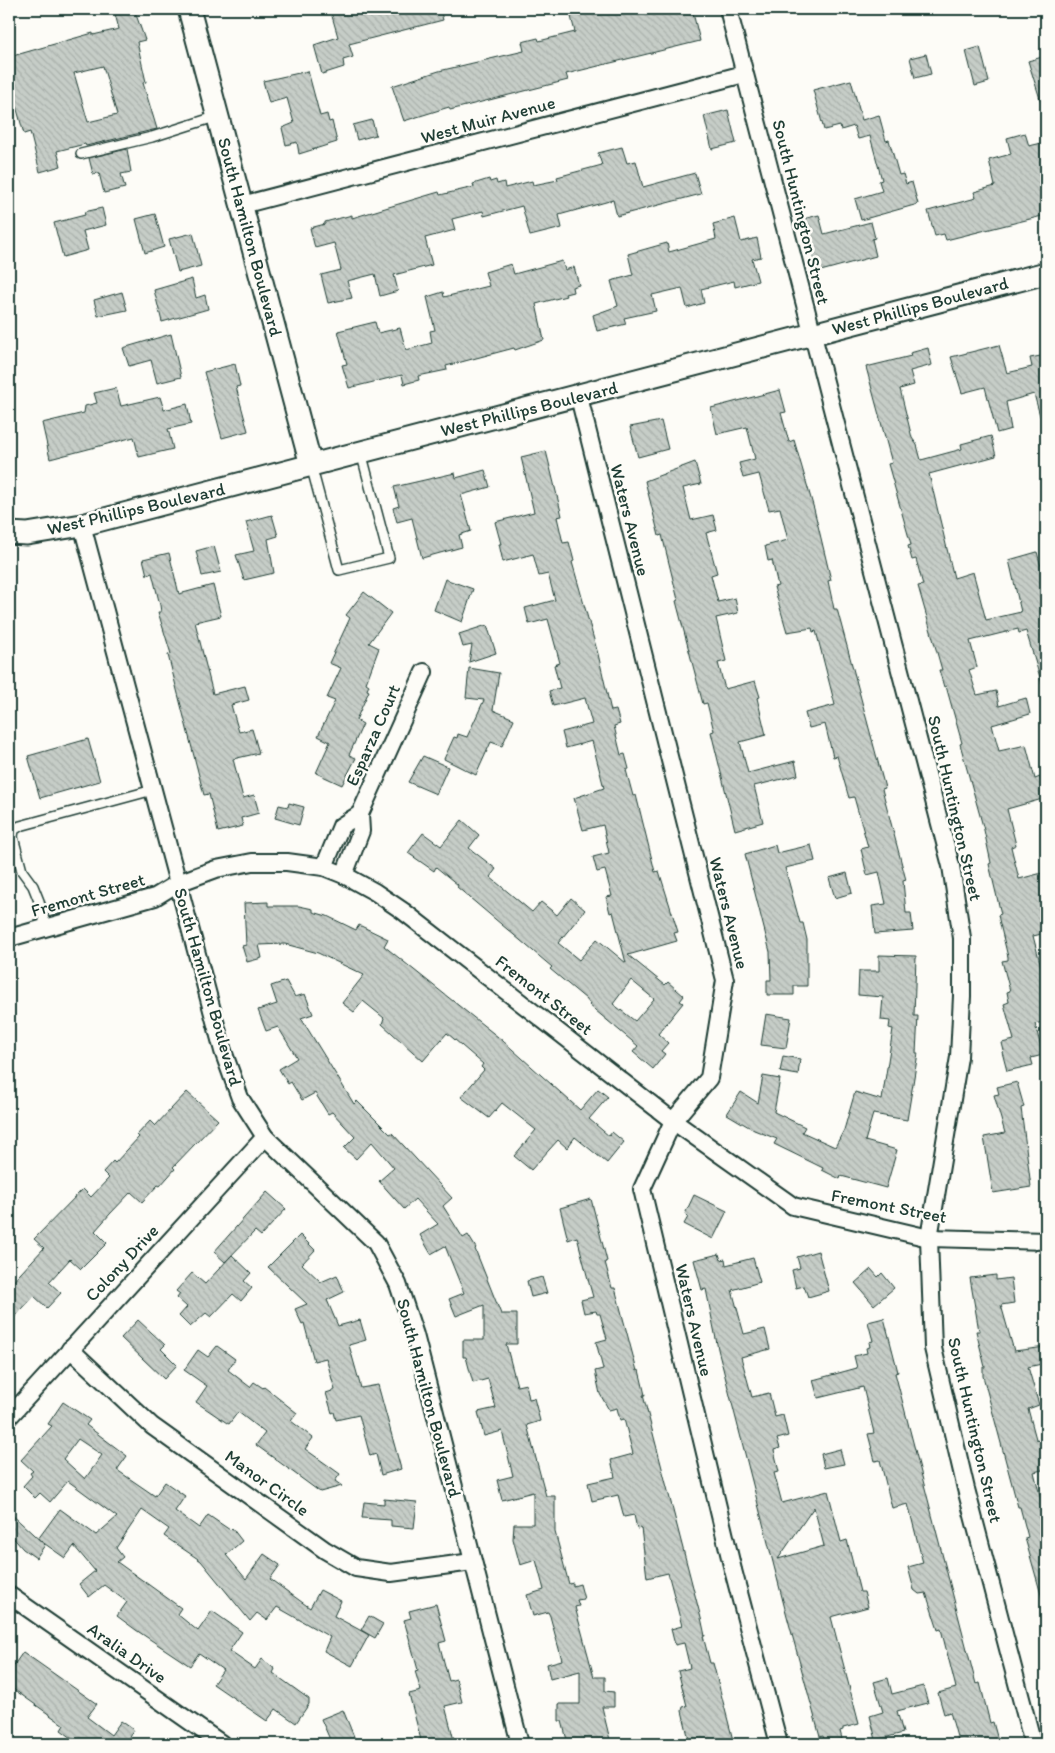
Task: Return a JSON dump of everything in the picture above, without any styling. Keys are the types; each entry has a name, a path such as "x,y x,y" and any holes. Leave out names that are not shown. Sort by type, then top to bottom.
{"street":[{"name":"South Hamilton Boulevard","path":"189,9 311,465"},
{"name":"South Huntington Street","path":"728,9 811,335 928,772 951,866 962,938 959,1057 929,1238 933,1348 966,1489 1033,1744"},
{"name":"West Muir Avenue","path":"242,205 744,74"},
{"name":"West Phillips Boulevard","path":"9,533 27,534 82,525 578,397 1046,273"},
{"name":"Waters Avenue","path":"578,397 725,980 710,1078 673,1121 642,1189 733,1570 779,1744"},
{"name":"South Hamilton Boulevard","path":"82,525 223,1051 240,1098 265,1137 376,1243 398,1284 415,1335 520,1744"},
{"name":"Esparza Court","path":"344,875 361,831 360,814 424,672"},
{"name":"Esparza Court","path":"324,867 340,826 360,814"},
{"name":"Fremont Street","path":"9,938 155,897 178,882 216,868 252,862 287,862 324,867 344,875 403,911 673,1121 793,1206 929,1238 1046,1241"},
{"name":"Colony Drive","path":"9,1417 265,1137"},
{"name":"Manor Circle","path":"70,1349 152,1426 325,1550 356,1568 391,1573 472,1562"},
{"name":"Aralia Drive","path":"9,1595 222,1744"}],"lane":[{"path":"81,154 152,137 218,116"},
{"path":"311,465 340,570 389,558 361,452"},
{"path":"46,927 40,901 33,886 22,871 12,838 14,830 20,826 153,790"}],"building":[{"path":"134,9 145,40 137,42 146,82 143,83 157,129 57,151 61,166 40,172 30,132 24,134 16,106 14,106 12,100 9,87 9,57 93,33 93,35 119,29 115,14","holes":["103,66 117,115 88,122 74,73"]},
{"path":"330,9 440,9 443,20 349,44 353,57 343,60 344,67 322,74 314,45 338,37"},
{"path":"569,9 692,9 700,41 566,74 568,80 450,110 449,107 404,121 392,86 439,71 524,51 522,42 538,38 539,41 575,32"},
{"path":"980,47 989,82 975,86 966,51"},
{"path":"926,54 931,74 915,78 910,58"},
{"path":"1046,56 1046,104 1042,105 1028,61"},
{"path":"308,71 320,116 327,114 329,122 332,121 337,142 299,154 297,142 286,145 282,128 294,123 287,98 269,103 263,81"},
{"path":"851,80 862,120 879,115 886,141 889,140 899,175 903,174 906,184 912,182 918,204 861,220 855,199 882,191 879,181 882,180 870,136 858,139 854,126 841,130 840,126 824,130 813,90"},
{"path":"728,110 736,143 712,149 704,116"},
{"path":"372,120 376,135 357,140 353,125"},
{"path":"1025,133 1029,146 1046,142 1046,215 946,240 944,234 935,236 928,211 976,198 974,192 995,186 989,160 1011,154 1007,138"},
{"path":"622,147 627,163 636,161 643,187 695,173 701,194 617,216 613,200 559,215 562,228 530,236 522,206 484,216 483,211 452,219 455,230 425,238 432,265 394,275 398,291 380,296 375,274 347,281 352,298 328,303 321,275 341,270 334,243 315,248 310,228 325,224 325,222 352,215 352,218 439,192 440,195 474,187 473,184 489,179 490,182 496,180 497,184 504,182 505,188 532,181 533,185 558,180 557,177 602,165 598,153"},
{"path":"127,149 131,172 121,174 125,188 104,193 99,173 93,174 89,158"},
{"path":"102,208 106,225 83,231 88,250 63,257 54,223 85,215 84,212"},
{"path":"155,214 164,247 145,253 136,219"},
{"path":"819,215 824,234 871,222 875,238 872,239 876,256 817,272 803,219"},
{"path":"735,218 741,242 757,238 761,257 752,259 758,281 735,287 734,281 701,289 704,303 687,308 682,288 652,295 656,311 624,318 626,324 597,331 593,315 618,306 611,281 633,275 628,254 667,243 669,252 716,239 713,224"},
{"path":"193,233 201,266 178,272 169,239"},
{"path":"562,261 565,270 574,267 579,285 572,287 573,292 565,294 566,296 536,304 544,340 515,350 514,348 446,366 447,370 418,376 419,380 404,384 402,375 349,388 342,365 347,364 338,331 375,322 378,333 400,328 406,350 432,343 430,331 435,330 427,297 443,292 444,297 489,286 485,272 511,264 514,274"},
{"path":"192,279 196,298 205,295 208,309 162,322 154,290"},
{"path":"122,292 127,310 98,316 94,300"},
{"path":"171,334 181,377 157,383 151,360 129,366 123,348"},
{"path":"999,345 1007,373 1032,367 1030,358 1046,355 1046,422 1042,423 1034,394 1006,402 1011,429 997,433 985,387 962,393 951,357"},
{"path":"928,348 932,365 910,371 914,385 900,389 912,438 917,445 921,460 962,449 961,444 991,436 996,456 929,474 954,578 973,572 986,620 1021,612 1009,560 1037,552 1046,577 1046,683 1042,684 1026,631 1019,633 1018,629 970,641 977,667 969,670 977,695 996,691 999,706 1026,698 1030,714 992,725 999,751 1026,745 1035,779 1040,777 1046,798 1007,809 1016,845 1011,847 1019,879 1046,872 1046,933 1033,936 1046,985 1046,1021 1035,1024 1043,1055 1031,1058 1033,1065 1007,1071 1002,1052 1004,1051 1002,1043 1014,1040 1004,1004 1009,1002 1007,992 1010,991 1002,961 1008,960 1008,957 998,915 1001,914 989,864 991,863 984,830 960,744 962,743 946,686 944,687 939,670 942,670 918,586 923,585 916,559 912,560 908,546 911,545 888,464 892,463 866,367 911,356 910,353"},
{"path":"235,364 240,386 236,387 248,431 222,438 204,372"},
{"path":"116,388 121,406 160,397 164,410 187,404 191,424 168,429 173,449 139,457 134,437 50,459 42,423 84,413 85,406 97,403 94,393"},
{"path":"780,390 786,412 781,413 789,442 794,440 814,509 831,580 828,581 834,609 837,609 885,788 882,789 906,880 903,881 906,913 911,913 913,931 875,934 872,906 886,904 879,872 867,875 861,849 868,847 854,797 849,798 837,756 833,757 825,724 809,728 805,713 835,705 816,631 813,632 812,628 787,632 774,587 778,586 772,560 768,561 765,546 788,540 780,508 769,510 759,474 743,478 739,463 755,459 747,427 717,434 711,408"},
{"path":"661,421 668,449 638,457 630,427"},
{"path":"546,451 562,516 557,517 563,543 569,542 574,561 572,562 598,654 611,711 616,710 620,724 614,726 621,755 625,754 629,769 626,770 633,796 636,795 655,872 659,871 678,932 674,933 677,941 628,955 665,985 668,982 684,996 680,1001 683,1003 658,1034 668,1043 661,1051 665,1054 653,1069 633,1052 638,1046 589,1005 586,999 550,969 552,967 436,867 434,871 408,853 423,833 441,846 462,820 479,835 469,848 496,869 490,877 532,912 541,902 557,915 571,898 585,910 558,943 579,960 597,939 626,963 613,912 610,913 606,897 612,896 605,870 597,872 593,857 609,853 603,825 583,830 574,798 604,788 592,741 566,748 562,732 592,724 585,698 553,706 549,691 560,688 554,665 560,663 548,619 529,624 525,608 555,600 548,574 539,576 533,554 503,562 499,544 501,544 495,522 534,512 521,457","holes":["631,980 654,999 635,1021 613,1004"]},
{"path":"695,462 701,484 683,488 691,520 713,515 717,530 706,533 717,573 711,575 718,602 735,598 738,613 716,618 726,661 718,663 725,689 755,681 760,697 757,698 766,735 740,742 748,773 795,761 798,775 754,786 763,822 735,830 711,732 714,731 707,703 703,704 676,601 678,600 662,535 659,536 645,481"},
{"path":"485,470 490,487 461,495 471,531 459,535 462,547 422,558 412,518 397,522 393,508 399,506 394,487 455,473 456,478"},
{"path":"272,515 278,536 268,539 274,573 244,580 236,555 254,551 246,522"},
{"path":"214,546 221,572 202,576 196,551"},
{"path":"169,553 179,594 213,585 221,616 195,622 213,694 245,686 249,700 231,705 239,732 252,729 259,753 233,759 243,798 254,795 259,813 241,818 243,826 218,832 209,794 204,795 168,655 171,654 158,612 161,612 160,605 152,573 147,575 143,559"},
{"path":"445,579 473,589 462,622 434,610"},
{"path":"364,592 391,613 369,643 379,648 366,683 369,685 367,690 369,691 356,720 363,724 349,755 356,758 342,785 316,773 330,742 318,736 335,701 327,698 341,668 329,663 350,618 346,615"},
{"path":"487,625 496,653 469,662 472,645 463,647 459,634"},
{"path":"469,668 499,673 493,710 514,719 502,746 491,742 476,775 444,759 454,737 457,738 458,734 467,737 484,700 466,698"},
{"path":"88,739 100,781 40,798 28,756"},
{"path":"423,756 448,767 436,794 408,782"},
{"path":"289,803 304,807 299,825 275,818 279,805 288,807"},
{"path":"775,845 777,853 811,845 815,861 785,868 800,923 803,923 807,940 807,986 794,986 794,995 767,995 767,980 771,980 770,952 745,854"},
{"path":"847,873 852,893 835,898 829,878"},
{"path":"268,902 268,906 299,906 313,909 313,912 327,916 356,930 359,925 388,939 384,946 503,1041 580,1110 598,1089 608,1097 589,1119 609,1136 612,1132 624,1142 607,1163 575,1137 567,1148 558,1140 531,1170 514,1156 536,1130 502,1103 489,1118 461,1097 484,1070 481,1067 483,1064 447,1033 423,1061 382,1024 384,1018 363,1001 354,1012 342,1003 364,975 318,953 285,944 259,945 262,958 247,962 242,946 246,945 244,903"},
{"path":"879,955 916,956 914,1016 918,1016 916,1053 918,1053 907,1120 873,1114 865,1141 897,1150 886,1188 841,1176 840,1179 822,1170 823,1168 774,1144 777,1139 754,1130 727,1114 741,1092 758,1103 763,1076 780,1079 774,1112 805,1127 802,1132 835,1147 844,1130 855,1092 882,1100 893,1029 889,1028 890,1021 881,1020 883,997 858,995 859,971 879,971"},
{"path":"286,981 295,997 305,994 313,1014 301,1018 354,1104 357,1101 390,1134 392,1133 452,1198 443,1206 463,1238 468,1235 476,1248 501,1314 517,1314 517,1344 506,1344 517,1386 526,1384 529,1399 534,1398 540,1421 527,1425 546,1496 555,1496 555,1532 569,1584 573,1583 573,1586 580,1584 584,1599 577,1600 579,1606 575,1607 594,1677 605,1677 605,1691 614,1692 614,1707 602,1707 611,1744 568,1744 562,1721 559,1721 559,1704 580,1704 580,1671 550,1679 547,1664 562,1660 550,1616 548,1612 533,1616 527,1595 544,1590 536,1560 520,1565 513,1539 514,1524 533,1524 533,1492 502,1500 497,1480 513,1476 502,1431 484,1436 478,1412 496,1408 488,1379 473,1383 466,1357 463,1357 463,1340 484,1340 484,1305 456,1316 449,1299 464,1293 445,1246 431,1254 420,1235 438,1224 415,1199 404,1209 379,1181 394,1168 372,1142 356,1159 344,1148 355,1137 332,1112 328,1114 315,1093 302,1100 291,1082 288,1084 279,1069 297,1058 278,1027 266,1031 258,1010 277,1004 271,986"},
{"path":"766,1014 791,1018 786,1048 761,1045"},
{"path":"783,1056 800,1059 798,1075 780,1072"},
{"path":"1017,1082 1024,1107 1021,1108 1031,1187 993,1193 984,1137 1005,1133 994,1095 999,1094 997,1087"},
{"path":"187,1092 218,1120 173,1167 175,1169 160,1186 158,1185 142,1202 131,1192 110,1214 95,1231 107,1243 81,1269 70,1259 49,1282 61,1293 47,1308 34,1296 9,1323 9,1286 44,1248 34,1239 83,1189 91,1197 109,1178 103,1172 113,1161 115,1163 139,1137 137,1135 150,1121 155,1126"},
{"path":"267,1192 286,1209 261,1236 255,1231 225,1262 214,1252"},
{"path":"694,1195 727,1211 713,1239 684,1224 688,1217 685,1214"},
{"path":"591,1199 612,1288 615,1288 637,1371 639,1370 645,1395 643,1395 702,1622 705,1636 703,1636 710,1663 713,1663 734,1744 690,1744 682,1711 683,1707 687,1706 678,1671 690,1668 684,1643 675,1645 671,1629 682,1626 668,1573 647,1578 641,1528 637,1529 634,1515 624,1517 618,1495 592,1501 588,1483 615,1477 611,1460 633,1454 624,1419 620,1420 617,1408 609,1410 600,1394 595,1371 603,1369 596,1342 607,1339 600,1314 597,1314 596,1311 584,1313 581,1300 593,1297 577,1237 568,1240 560,1208"},
{"path":"300,1235 315,1250 302,1264 321,1282 337,1275 344,1292 327,1300 338,1326 360,1320 366,1340 349,1345 361,1388 378,1385 401,1469 381,1475 376,1454 370,1456 359,1415 336,1420 326,1393 335,1390 326,1358 314,1361 304,1323 302,1324 295,1309 307,1304 268,1267"},
{"path":"818,1251 829,1291 808,1297 804,1286 796,1288 792,1270 800,1268 797,1257"},
{"path":"719,1254 721,1260 725,1259 726,1265 753,1258 760,1282 732,1290 744,1334 765,1329 770,1349 741,1357 752,1397 769,1393 775,1417 783,1415 788,1436 777,1439 780,1448 774,1450 779,1472 774,1473 782,1503 828,1491 841,1542 847,1540 860,1592 864,1592 868,1607 831,1617 859,1724 843,1728 840,1731 842,1739 825,1744 823,1736 820,1737 784,1605 718,1349 706,1289 702,1290 694,1260","holes":["814,1507 824,1546 778,1559"]},
{"path":"232,1255 251,1273 244,1281 252,1288 241,1301 233,1294 211,1317 206,1313 190,1327 179,1316 187,1307 177,1298 180,1294 176,1291 192,1273 205,1284"},
{"path":"871,1269 878,1277 882,1273 894,1288 874,1305 855,1283"},
{"path":"996,1275 996,1280 1011,1278 1014,1303 1001,1305 1014,1351 1046,1347 1046,1363 1028,1367 1039,1405 1028,1409 1036,1439 1046,1442 1046,1469 1034,1472 1046,1519 1046,1597 1042,1598 1025,1538 1028,1537 1020,1507 1018,1507 983,1376 983,1367 985,1367 976,1331 979,1331 970,1278"},
{"path":"542,1277 547,1293 531,1297 527,1281"},
{"path":"884,1318 898,1372 895,1373 976,1684 980,1683 990,1723 993,1722 999,1744 959,1744 950,1712 944,1714 938,1693 956,1688 941,1629 938,1630 926,1593 919,1594 914,1590 908,1567 923,1563 908,1504 892,1508 880,1460 875,1461 868,1434 874,1433 863,1387 818,1398 813,1380 857,1368 854,1356 867,1353 866,1348 870,1347 869,1342 873,1341 868,1322"},
{"path":"138,1320 165,1345 161,1349 177,1365 164,1379 121,1338"},
{"path":"217,1346 235,1359 228,1370 250,1387 254,1382 264,1387 297,1413 291,1421 313,1438 305,1449 340,1474 335,1481 342,1486 320,1492 256,1445 265,1433 238,1412 229,1424 196,1402 207,1386 184,1370 198,1350 208,1357"},
{"path":"63,1402 90,1420 86,1425 127,1456 117,1470 155,1496 165,1482 185,1496 175,1511 199,1528 208,1515 230,1530 232,1528 242,1541 226,1555 246,1579 264,1554 280,1565 270,1579 310,1608 320,1590 341,1601 334,1616 369,1635 352,1666 324,1651 330,1637 277,1607 267,1620 257,1613 250,1621 201,1561 164,1536 169,1529 142,1510 116,1548 123,1557 117,1562 181,1608 177,1614 198,1631 212,1611 242,1632 229,1651 255,1669 262,1659 275,1669 273,1673 309,1699 309,1704 296,1723 276,1709 267,1721 213,1684 223,1670 199,1653 190,1666 117,1616 127,1602 104,1585 89,1597 79,1584 95,1571 74,1546 65,1558 38,1539 60,1509 96,1535 117,1517 68,1481 50,1502 40,1493 35,1498 23,1486 32,1476 30,1473 33,1471 21,1460 52,1426 48,1424","holes":["78,1439 102,1455 85,1479 63,1459"]},
{"path":"840,1449 844,1464 824,1468 821,1454"},
{"path":"384,1499 417,1502 414,1528 391,1526 391,1520 362,1518 364,1502 384,1504"},
{"path":"9,1512 45,1545 36,1558 23,1549 9,1533"},
{"path":"436,1604 446,1641 439,1643 449,1681 456,1679 462,1702 445,1706 455,1744 422,1744 409,1694 421,1691 415,1671 418,1670 404,1620 411,1618 409,1611"},
{"path":"369,1616 383,1624 375,1638 361,1630"},
{"path":"23,1652 97,1704 87,1717 111,1735 121,1721 134,1730 124,1744 80,1744 61,1730 64,1725 9,1686 9,1661 14,1665"},
{"path":"888,1678 892,1694 923,1686 928,1703 897,1711 903,1733 876,1740 870,1716 883,1712 874,1682"},
{"path":"343,1710 357,1744 332,1744 321,1719"}]}
